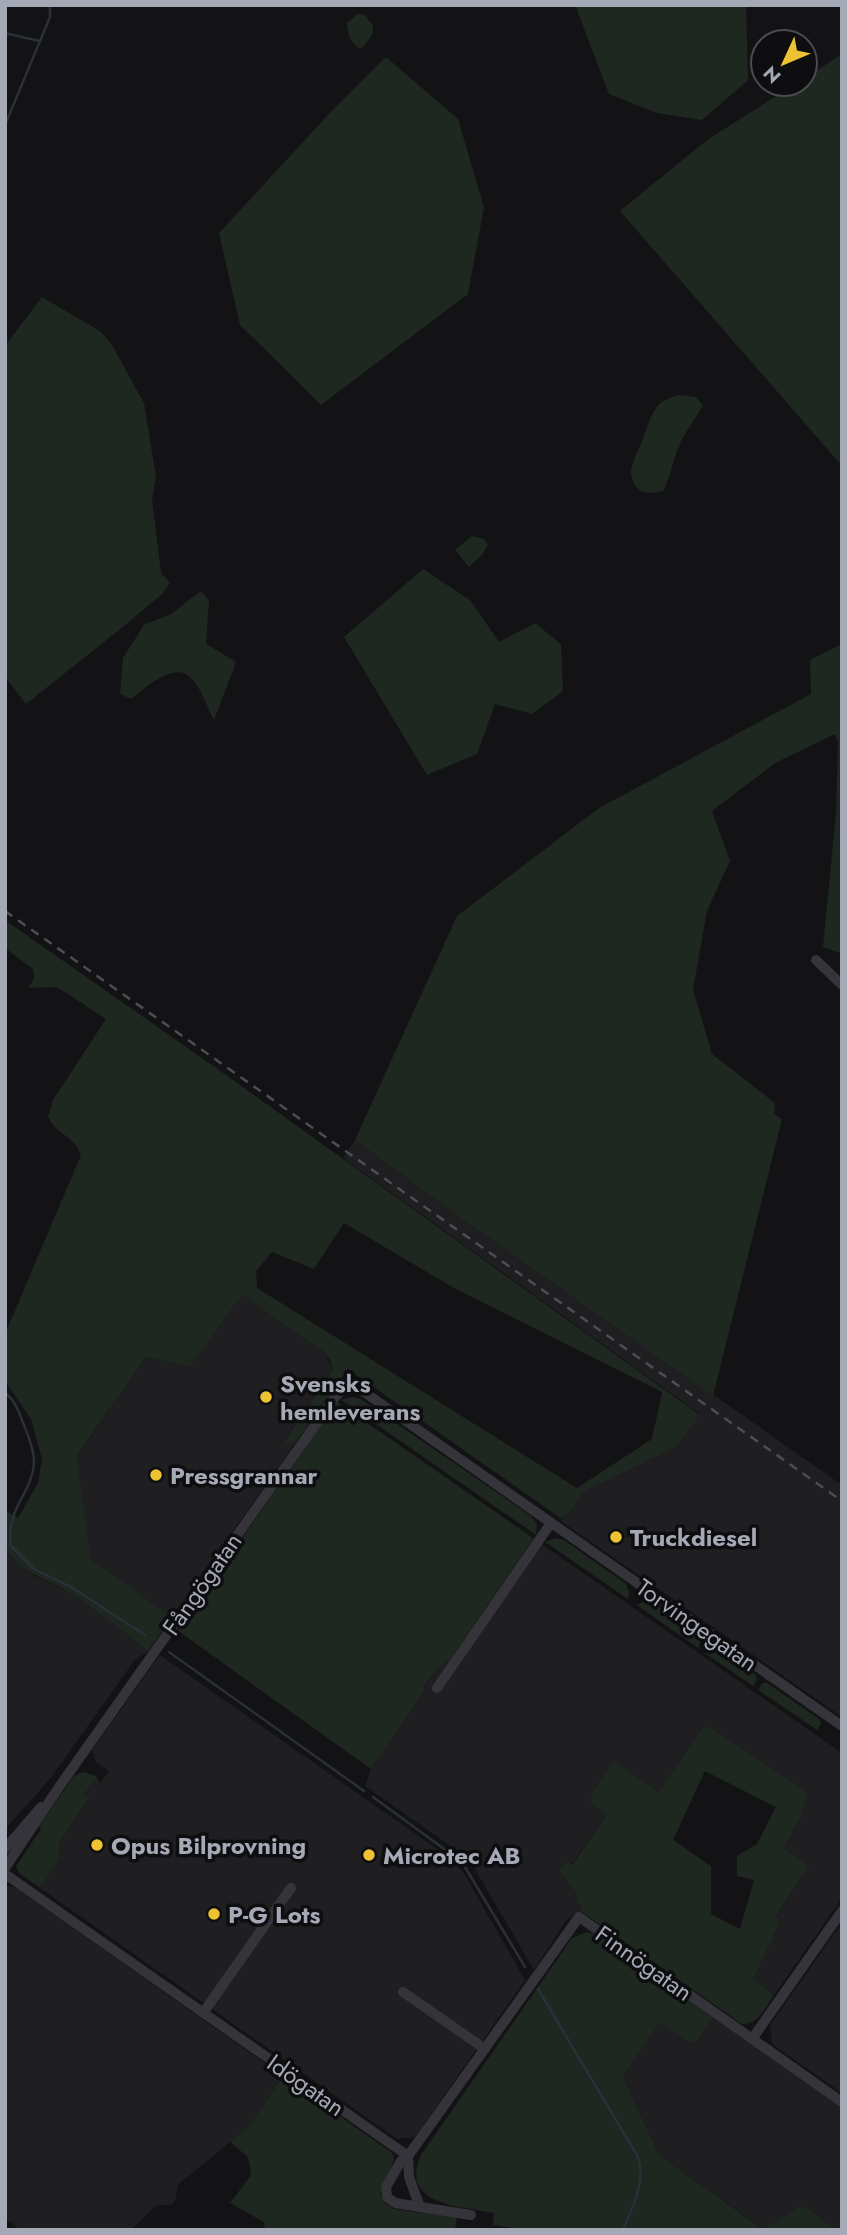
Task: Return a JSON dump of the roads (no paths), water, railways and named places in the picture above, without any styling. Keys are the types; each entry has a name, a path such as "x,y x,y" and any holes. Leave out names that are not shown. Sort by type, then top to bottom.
{"street":[{"path":"816,960 838,981 842,968"},
{"name":"Torvingegatan","path":"351,1387 364,1392 842,1726"},
{"name":"Fångögatan","path":"5,1868 59,1787 335,1397 351,1387"},
{"path":"437,1688 551,1523"},
{"name":"Fångögatan","path":"5,1849 59,1787"},
{"name":"Idögatan","path":"5,1874 408,2156"},
{"path":"203,2013 291,1888"},
{"path":"752,2039 842,1911"},
{"name":"Finnögatan","path":"471,2215 395,2203 387,2197 388,2182 579,1917 842,2102"},
{"path":"403,1992 485,2049"},
{"path":"408,2156 409,2177 420,2207"}],"waterway":[{"path":"5,125 50,17 50,5"},
{"path":"5,33 39,41"},
{"path":"5,1393 19,1412 32,1446 34,1462 29,1483 12,1521 11,1546 34,1569 71,1587 145,1635"},
{"path":"169,1652 364,1791"},
{"path":"373,1797 462,1862 525,1967"},
{"path":"538,1989 638,2157 639,2185 623,2230"}],"railway":[{"path":"5,911 842,1501"}],"place":[{"name":"Svensks hemleverans","path":"266,1397"},
{"name":"Pressgrannar","path":"156,1475"},
{"name":"Truckdiesel","path":"616,1537"},
{"name":"Opus Bilprovning","path":"97,1845"},
{"name":"Microtec AB","path":"369,1855"},
{"name":"P-G Lots","path":"214,1914"}]}
